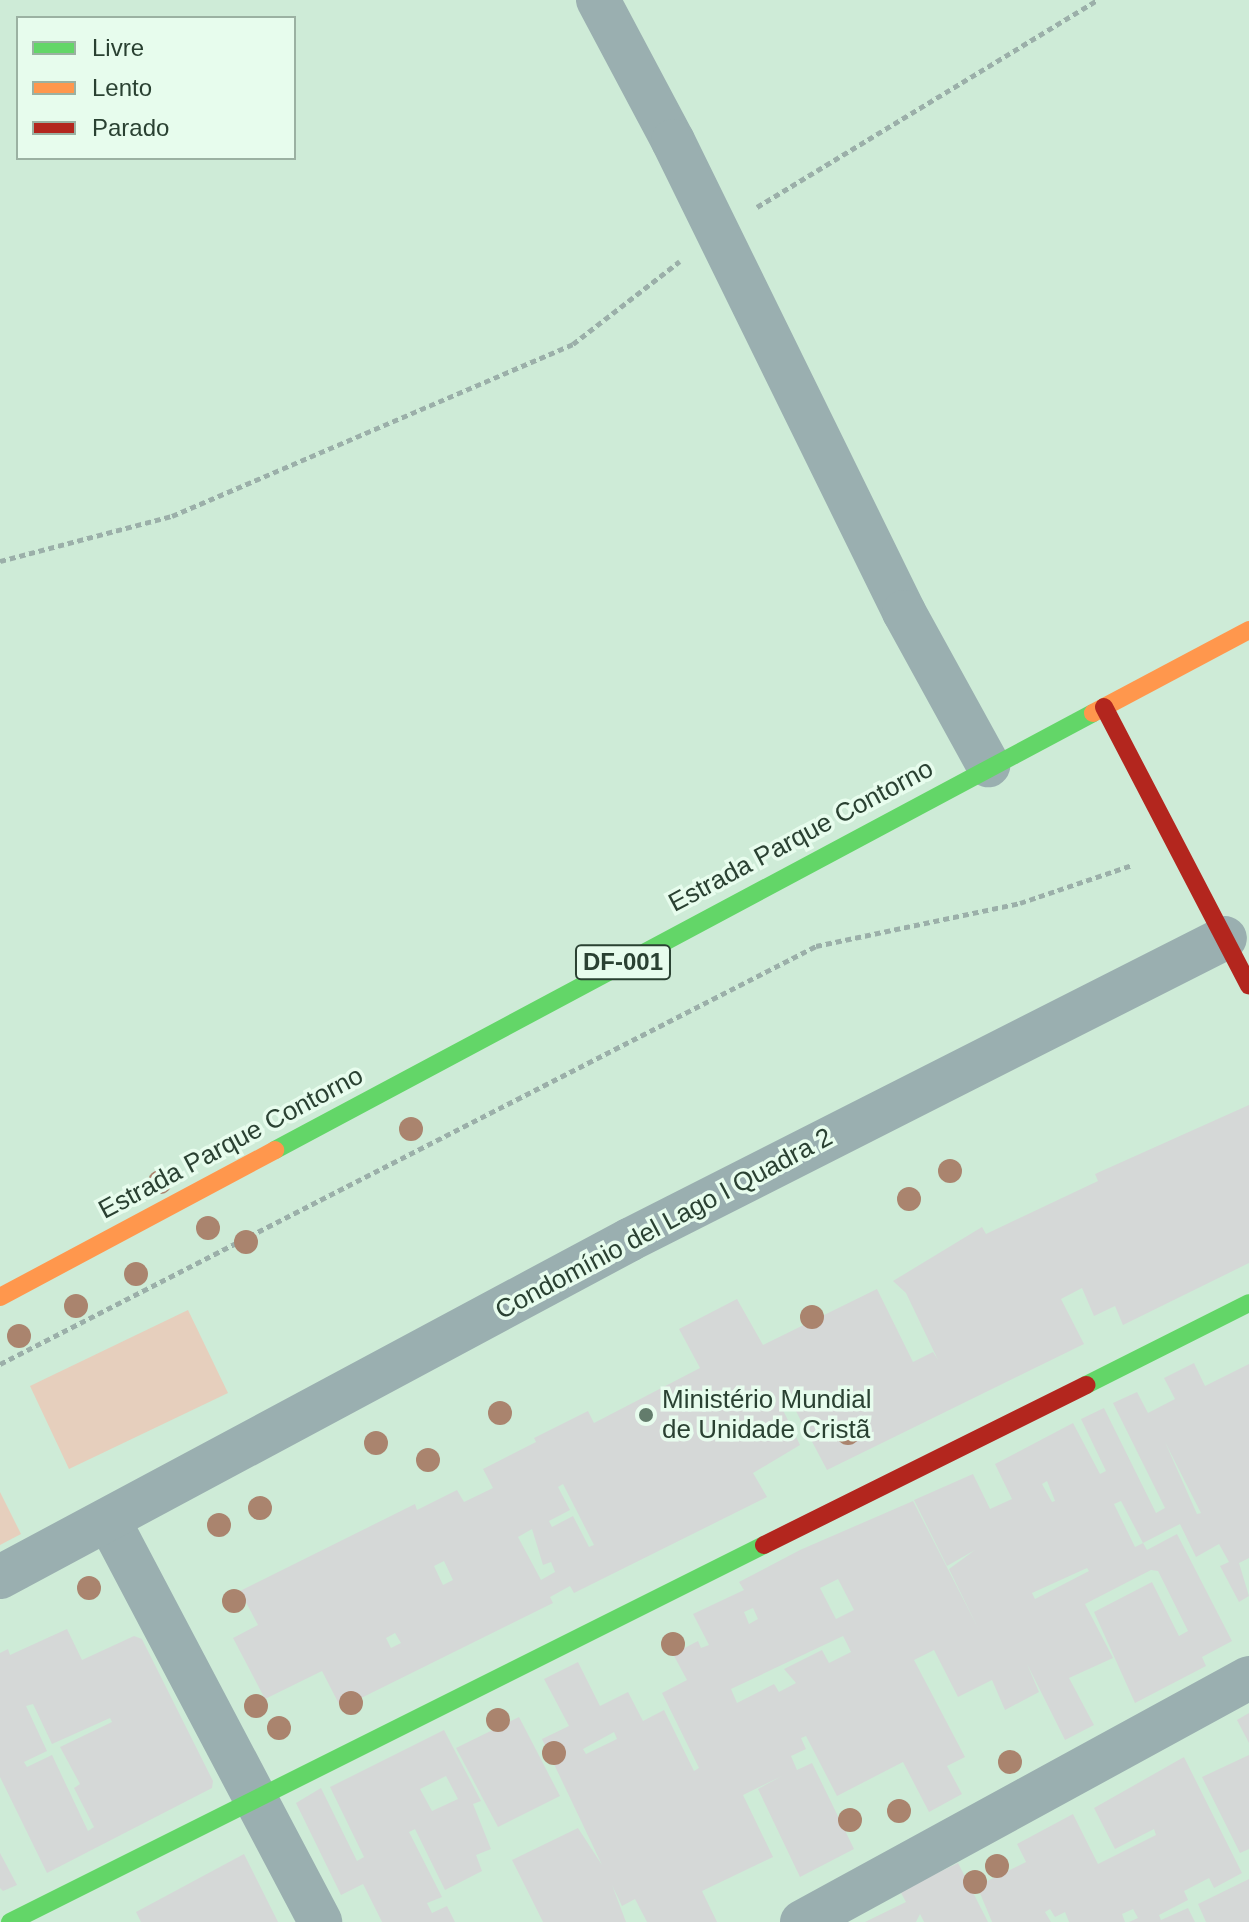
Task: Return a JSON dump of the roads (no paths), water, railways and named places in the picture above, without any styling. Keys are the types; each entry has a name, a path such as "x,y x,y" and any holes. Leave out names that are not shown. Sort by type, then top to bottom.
{"street":[{"path":"598,0 717,231 904,612 988,765"},
{"name":"Estrada Parque Contorno","path":"0,1297 988,765 1249,630"},
{"path":"1104,707 1249,985"},
{"name":"Condomínio del Lago I Quadra 2","path":"0,1577 629,1240 1225,938"},
{"path":"10,1922 254,1796 1249,1303"},
{"path":"109,1521 320,1922"},
{"path":"802,1922 1249,1678"}],"place":[{"name":"Ministério Mundial de Unidade Cristã","path":"646,1415"}]}
